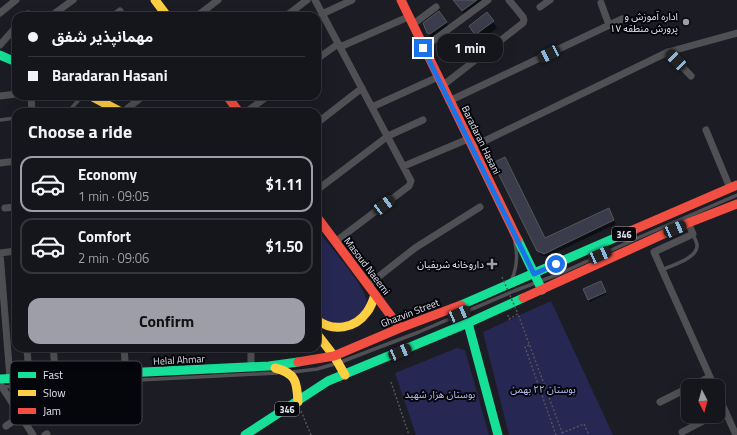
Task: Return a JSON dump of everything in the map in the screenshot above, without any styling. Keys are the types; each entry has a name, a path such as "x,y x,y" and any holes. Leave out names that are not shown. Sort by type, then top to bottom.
{"main road":[{"path":"155,0 164,12"},
{"name":"Baradaran Hasani","path":"399,0 540,286"},
{"path":"0,55 12,60"},
{"path":"96,100 105,107"},
{"name":"Ghazvin Street","path":"336,359 400,328 462,305 733,187"},
{"name":"346","path":"245,435 328,382 468,323 540,286 688,223 737,204"},
{"name":"Masoud Naeemi","path":"321,223 400,328"},
{"path":"321,323 325,326 335,328 344,328 354,324 366,315 375,295"},
{"path":"468,323 498,435"},
{"path":"321,339 336,359 345,375"},
{"name":"Helal Ahmar","path":"142,372 269,366 336,359"},
{"path":"269,366 287,370 293,376 297,384 298,402"},
{"name":"Helal Ahmar","path":"0,384 10,378"}],"street":[{"path":"0,12 16,0"},
{"path":"56,12 73,0"},
{"path":"202,12 218,0"},
{"path":"291,12 307,0"},
{"path":"315,0 411,181 409,186 335,242"},
{"path":"322,14 352,0"},
{"path":"423,48 488,0"},
{"path":"442,86 523,23 523,17 509,0"},
{"path":"540,7 548,1"},
{"path":"601,3 609,25"},
{"path":"321,56 339,45 409,20 436,7"},
{"path":"449,101 622,19"},
{"path":"0,45 12,32"},
{"path":"404,166 469,142 668,52 737,33"},
{"path":"668,52 691,76"},
{"path":"372,107 437,77"},
{"path":"321,120 362,88"},
{"path":"0,96 12,94"},
{"path":"127,108 138,100"},
{"path":"252,108 262,100"},
{"path":"321,187 388,136 423,120"},
{"path":"706,130 733,187"},
{"path":"0,163 12,162"},
{"path":"5,208 12,207"},
{"path":"368,285 415,248 480,207"},
{"path":"688,223 693,234 654,252 710,377 706,379"},
{"path":"10,378 0,253 12,252"},
{"path":"251,352 251,367"},
{"path":"0,384 10,399"},
{"path":"660,402 681,392"},
{"path":"725,410 734,425 736,435"},
{"path":"6,426 10,423"},
{"path":"682,432 700,423"},
{"path":"27,425 33,435"}],"lane":[{"path":"409,20 469,142 514,239 517,269 510,284"},
{"path":"72,108 79,100"},
{"path":"0,120 12,118"},
{"path":"142,378 289,372 318,369 336,359 419,332 514,291 540,286 737,196"},
{"path":"662,270 692,255 697,248 693,234"},
{"path":"0,384 10,384"}],"path":[{"path":"502,277 518,314 562,434 584,424 588,435"},
{"path":"509,319 518,314"},
{"path":"529,344 525,347 556,435"},
{"path":"391,382 409,435"},
{"path":"298,402 311,435"}],"green space":[{"path":"321,237 349,270 366,299 366,308 347,324 326,323 321,317"},
{"name":"بوستان ۲۲ بهمن","path":"551,301 613,435 509,435 483,332"},
{"name":"بوستان هزار شهید","path":"457,348 465,350 489,435 416,435 395,373"}],"building":[{"path":"453,0 477,0 462,11"},
{"path":"439,11 447,22 430,34 427,33 423,23"},
{"path":"487,12 494,21 475,35 469,26"},
{"path":"505,157 545,238 609,208 614,220 544,254 537,251 493,163"},
{"path":"601,281 606,292 588,300 583,289"}],"traffic: fast":[{"path":"0,55 12,60"},
{"path":"461,305 626,233"},
{"path":"518,240 542,290"},
{"path":"245,435 328,381 468,323 523,298"},
{"path":"468,323 498,435"},
{"path":"142,372 269,366 298,362"},
{"path":"0,379 10,379"}],"traffic: slow":[{"path":"155,0 164,12"},
{"path":"98,100 114,108"},
{"path":"321,323 330,326 344,327 356,322 367,312 375,295"},
{"path":"321,339 334,356 345,375"},
{"path":"275,368 282,370 294,379 297,389 298,402"}],"traffic: jam":[{"path":"401,0 518,240"},
{"path":"230,100 236,108"},
{"path":"626,233 737,185"},
{"path":"523,298 688,223 737,204"},
{"path":"321,222 400,328"},
{"path":"298,362 334,356 400,328 461,305"}],"place":[{"name":"اداره آموزش و پرورش منطقه ۱۷","path":"686,22"},
{"name":"داروخانه شریفیان","path":"492,264"}],"route":[{"path":"423,48 534,274 556,264"}]}
